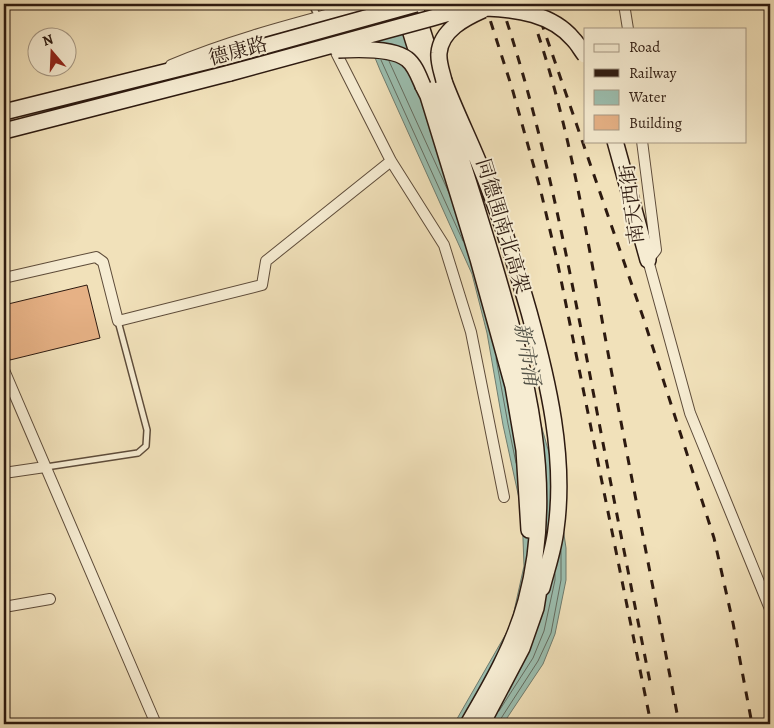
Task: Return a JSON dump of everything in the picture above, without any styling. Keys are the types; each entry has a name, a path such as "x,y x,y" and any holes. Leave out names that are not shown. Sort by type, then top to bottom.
{"main road":[{"name":"同德围南北高架","path":"403,4 421,63 445,110 473,177 525,341 546,454 548,500 546,540 536,608 522,648 482,724"},
{"name":"同德围南北高架","path":"415,4 427,45 457,119 516,342 533,419 539,494 535,560 526,602 504,659 468,724"},
{"name":"德康路","path":"4,112 225,57 415,4"},
{"name":"德康路","path":"4,131 230,74 488,5"},
{"path":"536,608 554,543 558,518 558,472 549,394 539,350 505,234 488,185 452,100 440,66 439,52 443,39 454,27 488,5 520,11 543,18 560,27 573,38 584,54"},
{"path":"317,50 350,49 392,52 408,60 414,67 428,96 478,259 513,386 524,450 532,577"},
{"path":"615,142 648,260"}],"street":[{"path":"140,78 220,45 367,4"},
{"path":"624,4 628,28"},
{"path":"318,17 391,161 444,245 471,332 504,496"},
{"name":"南天西街","path":"642,142 656,250 648,260"},
{"path":"4,278 96,257 103,262 118,321 262,285 266,261 391,161"},
{"path":"648,260 690,413 770,610"},
{"path":"4,370 156,724"},
{"path":"4,473 45,467"},
{"path":"4,607 50,599"}],"lane":[{"path":"312,4 318,17"},
{"path":"45,467 138,453 146,446 147,430 118,321"}],"water":[{"path":"353,4 387,4 411,42 483,221 555,474 566,548 566,580 555,634 543,664 503,724 454,724 511,625 524,566 522,512 503,425 487,333 472,274 380,70"}],"building":[{"path":"87,285 100,338 10,360 4,333 4,305"}],"railway":[{"path":"485,4 512,88 541,192 557,260 651,724"},
{"path":"501,4 527,89 558,218 650,682"},
{"path":"535,4 644,320 714,538 733,623 752,724"},
{"path":"538,34 562,117 580,200 679,724"}],"water label":[{"name":"新市涌","path":"527,354"}]}
